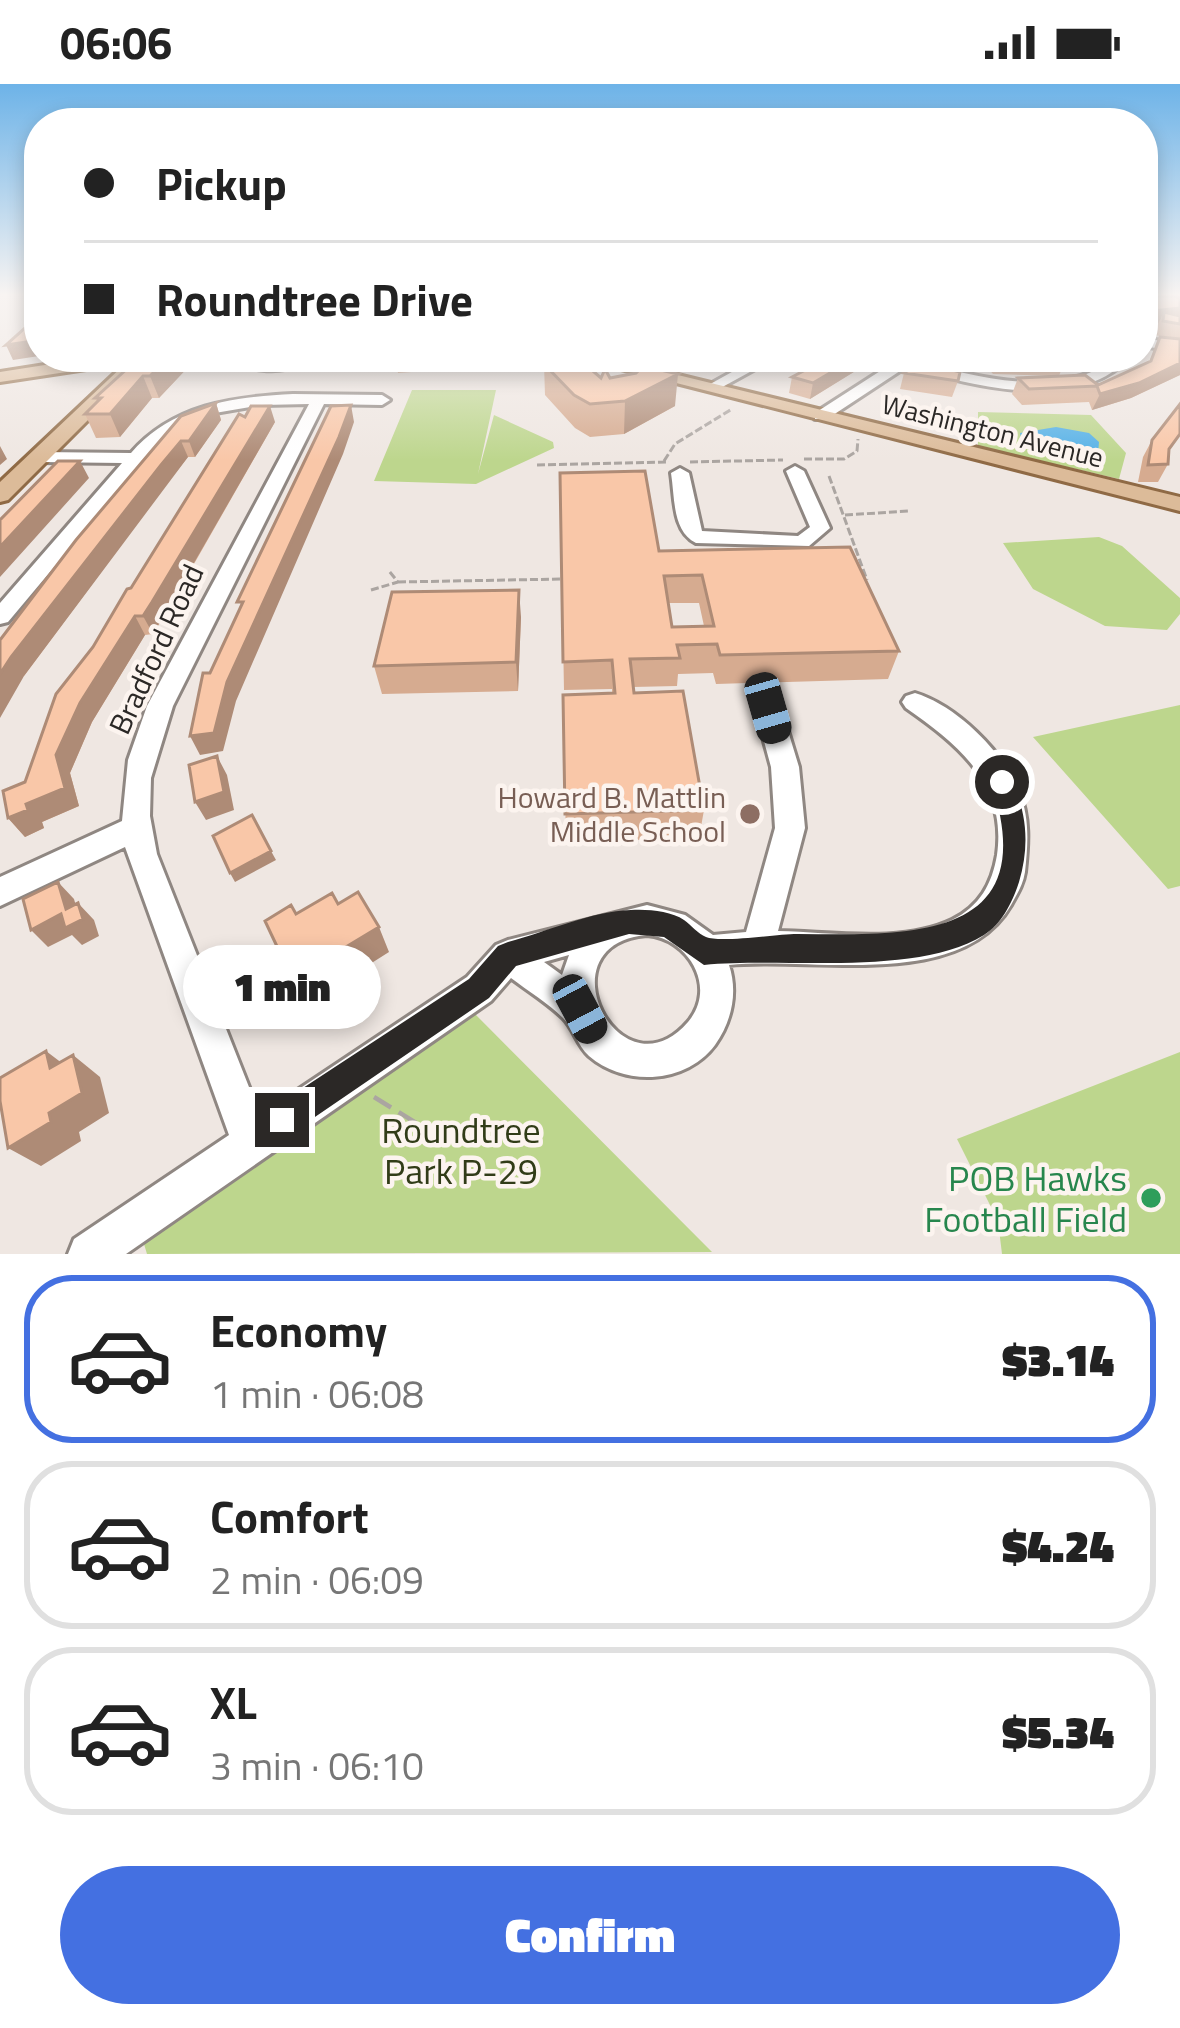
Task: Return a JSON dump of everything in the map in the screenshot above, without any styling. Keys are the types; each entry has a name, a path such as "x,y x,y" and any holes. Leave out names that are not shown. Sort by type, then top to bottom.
{"main road":[{"path":"111,387 114,372"},
{"path":"0,494 126,372"},
{"name":"Washington Avenue","path":"646,372 1180,504"}],"street":[{"path":"646,372 628,387 673,397"},
{"path":"710,388 741,372"},
{"path":"821,416 887,372"},
{"path":"947,372 975,381 1043,383 1086,379 1104,372"},
{"path":"0,617 166,427 208,409 250,402 382,400"},
{"name":"Bradford Road","path":"251,1141 134,829 148,732 318,401"},
{"path":"39,457 136,458"},
{"path":"672,467 689,530 696,538 802,542 820,528 795,471"},
{"path":"704,952 758,947 905,948 977,926 1001,898 1015,856 1013,815 1002,782 986,756 963,734 915,702"},
{"path":"758,947 790,827 785,767 768,708"},
{"path":"0,892 134,829"},
{"path":"89,1254 479,988 508,956 610,928 649,920 670,925 704,952 714,973 717,996 713,1019 700,1039 681,1054 658,1060 624,1054 591,1030 580,1009 576,985 592,943 610,928"},
{"path":"508,956 580,1009"}],"path":[{"path":"672,467 675,444 739,405"},
{"path":"537,465 672,467 844,459 857,451 853,434"},
{"path":"829,476 860,548 840,548"},
{"path":"845,515 909,511"},
{"path":"854,551 867,580"},
{"path":"389,571 398,583"},
{"path":"371,590 398,583 579,578"},
{"path":"343,1078 439,1136"}],"green space":[{"path":"412,390 496,390 478,474 494,415 553,442 554,448 476,484 374,481"},
{"path":"978,412 1091,415 1126,453 1119,479 978,446"},
{"path":"1099,537 1122,546 1180,598 1180,614 1167,630 1105,626 1033,589 1003,543"},
{"path":"1180,705 1180,886 1168,889 1033,737"},
{"name":"Roundtree Park P-29","path":"475,1014 712,1252 147,1254 144,1244"},
{"path":"1180,1052 1180,1254 1002,1254 998,1221 957,1139"}],"water":[{"path":"1056,427 1089,433 1099,442 1098,454 1062,455 1021,438 1020,433"}],"building":[{"path":"1158,351 1180,351 1180,363 1139,383 1100,394 1097,386 1029,389 1018,378 1085,375 1098,385 1127,372 1158,372"},
{"path":"124,372 154,372 143,376 110,414 85,414 101,398 95,398"},
{"path":"552,372 594,372 601,378 604,372 610,378 637,372 678,374 625,401 590,404"},
{"path":"802,372 832,372 813,383 792,377"},
{"path":"906,372 960,372 958,381"},
{"path":"216,403 189,441 181,441 161,465 0,674 0,640 76,540 181,416"},
{"path":"1180,404 1180,434 1169,449 1168,464 1148,465 1152,440"},
{"path":"351,405 227,682 214,733 190,736 203,673 210,673 243,602 237,602 331,406"},
{"path":"251,406 270,406 152,602 143,616 135,616 80,703 56,755 65,788 26,804 28,810 8,818 3,791 25,782 56,694 93,647 239,414 245,417"},
{"path":"58,461 80,461 0,547 0,520"},
{"path":"645,471 659,551 850,547 899,651 720,655 717,644 677,645 680,658 630,659 634,693 683,691 704,810 565,814 563,695 615,693 612,660 563,662 560,473","holes":["702,575 714,626 672,627 664,576"]},
{"path":"519,590 516,662 374,666 392,592"},
{"path":"217,756 224,792 195,802 189,765"},
{"path":"252,815 271,851 230,873 213,836"},
{"path":"58,882 66,909 78,903 83,919 65,928 61,914 31,930 23,899"},
{"path":"358,892 379,927 316,965 313,960 290,974 265,921 291,905 296,914 332,893 338,904"},
{"path":"46,1051 50,1068 73,1055 82,1093 49,1113 51,1122 8,1148 0,1078"}],"place":[{"name":"Howard B. Mattlin Middle School","path":"750,814"},
{"name":"POB Hawks Football Field","path":"1151,1198"}],"route":[{"path":"282,1120 479,988 508,956 629,922 670,925 704,952 758,947 905,948 977,926 1001,898 1015,856 1013,815 1002,782"}]}
